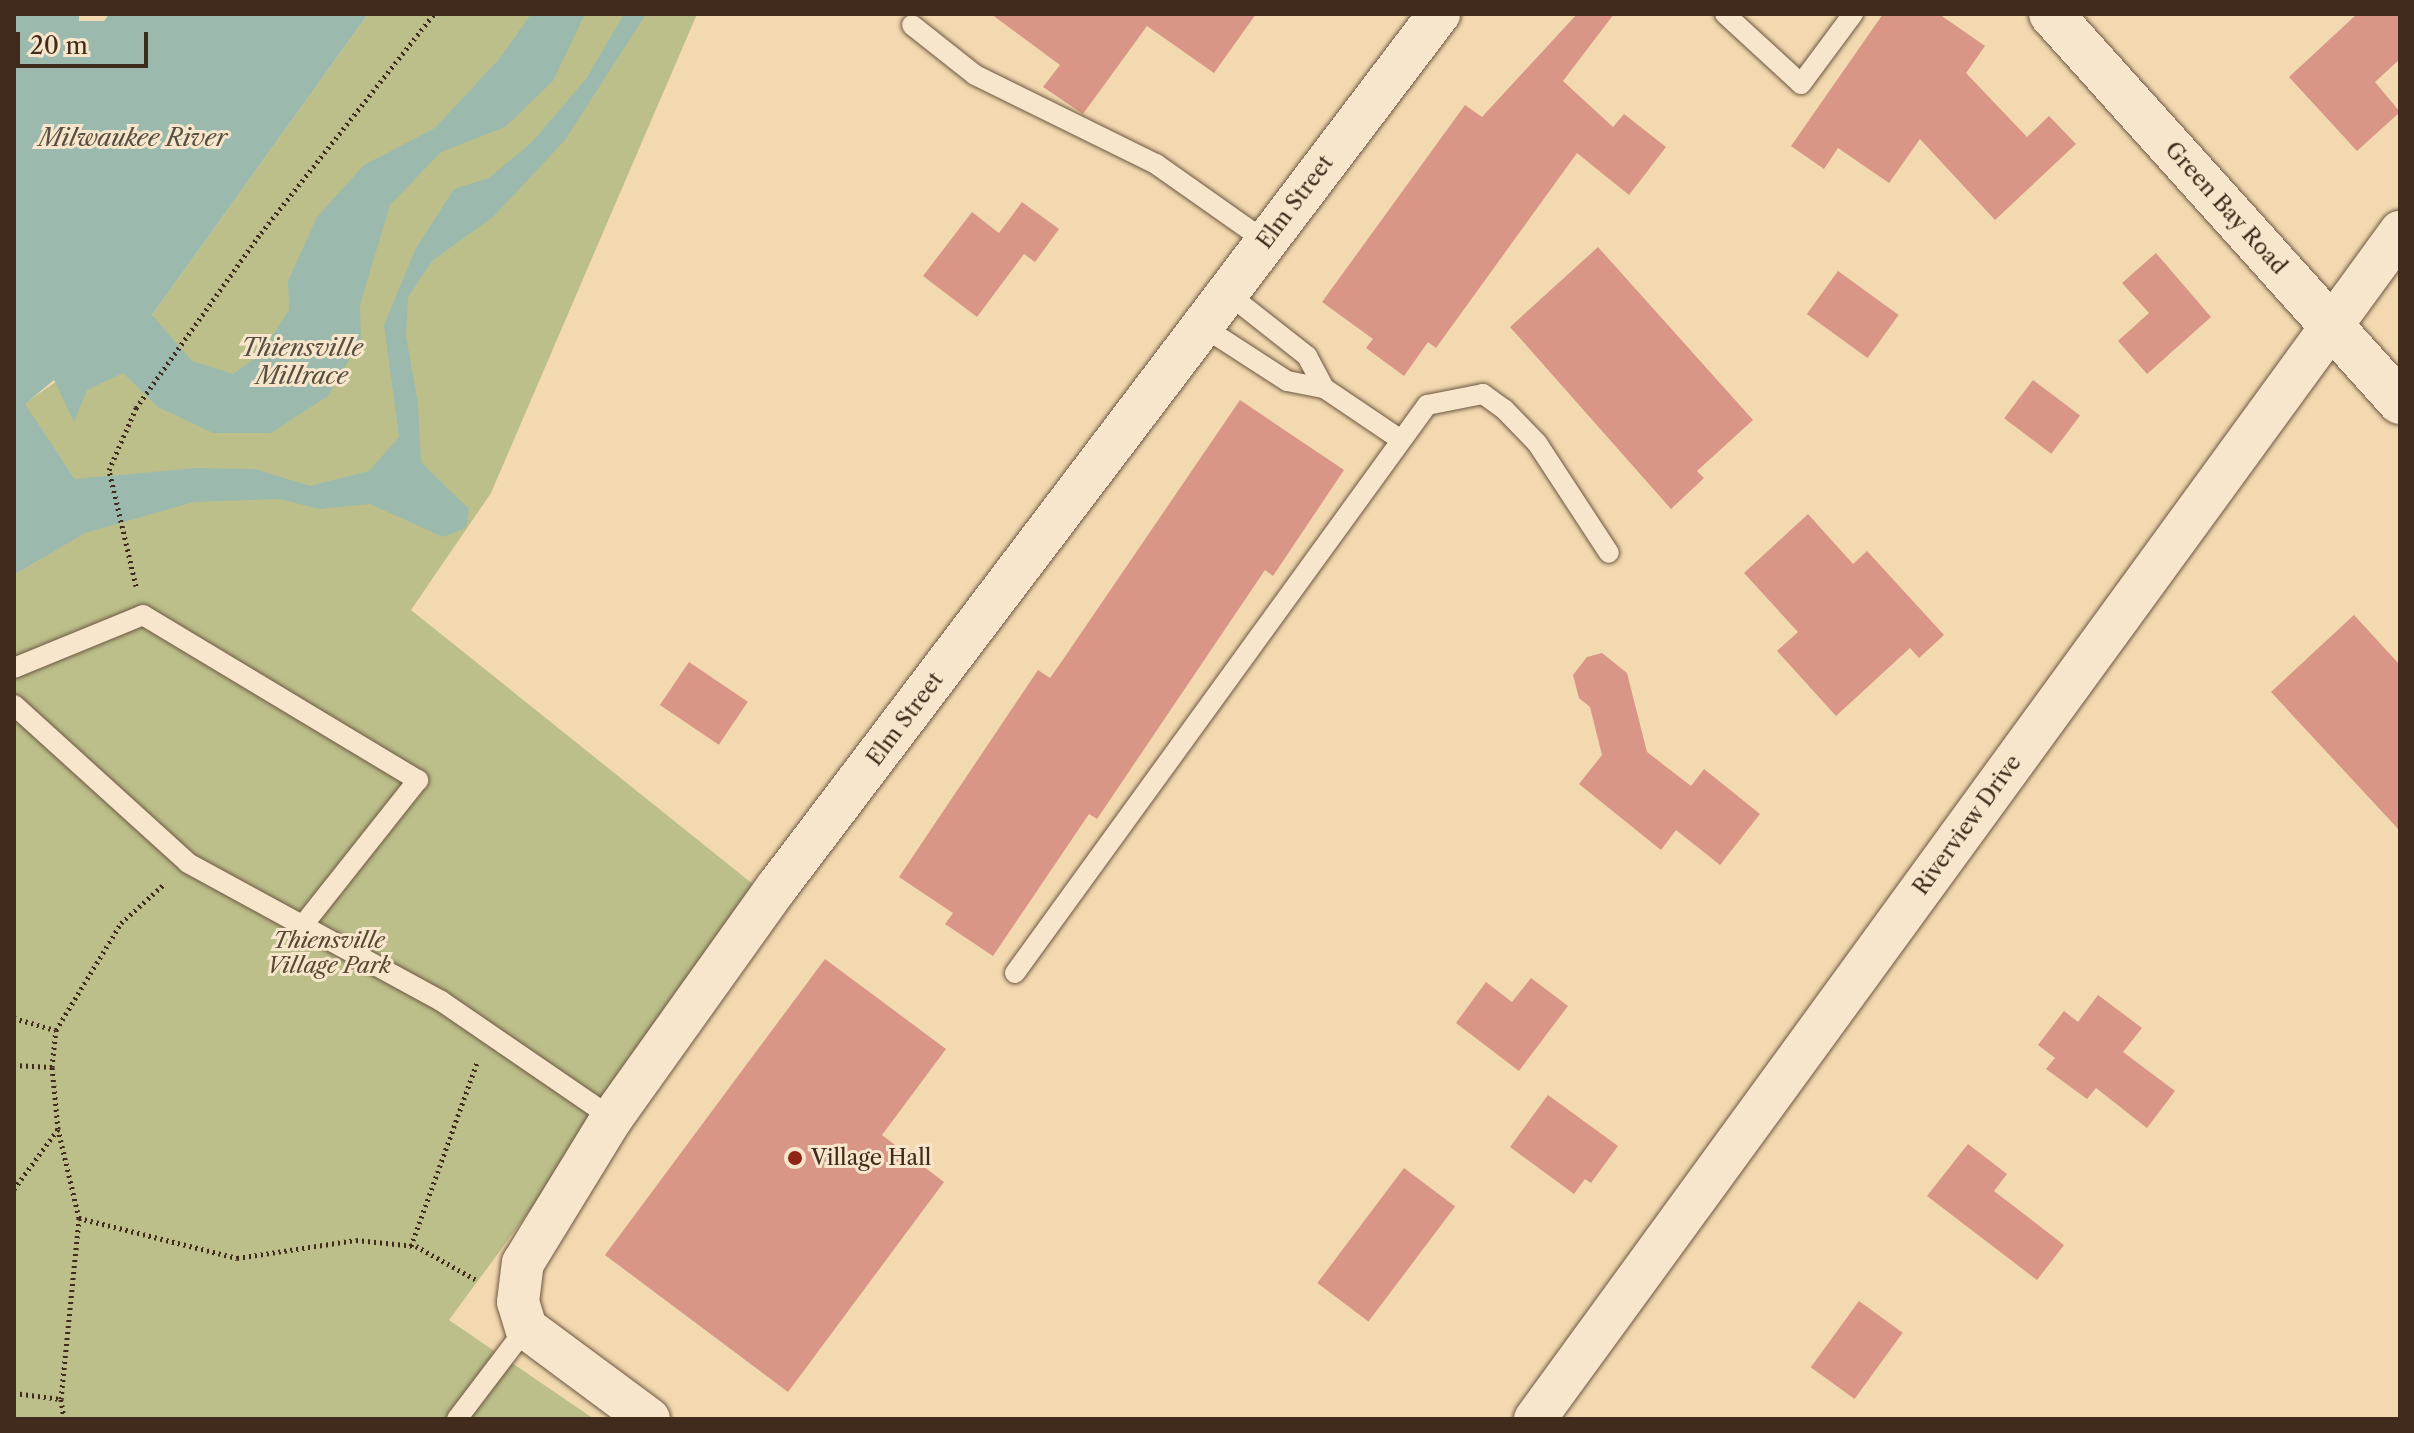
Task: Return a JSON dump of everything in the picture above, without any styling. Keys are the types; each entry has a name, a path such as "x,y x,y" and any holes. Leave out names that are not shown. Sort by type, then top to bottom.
{"street":[{"name":"Elm Street","path":"522,1315 523,1263 612,1118 777,887 1439,14"},
{"name":"Green Bay Road","path":"2051,14 2400,402"},
{"name":"Riverview Drive","path":"1535,1419 2400,232"},
{"path":"522,1315 632,1414"}],"lane":[{"path":"1725,14 1801,84 1853,14"},
{"path":"912,25 975,75 1156,164 1265,241"},
{"path":"1227,293 1307,356 1324,388"},
{"path":"1202,326 1287,381 1324,388 1401,440"},
{"path":"1015,973 1427,405 1483,394 1537,443 1609,553"},
{"path":"14,668 143,615 418,780 304,924"},
{"path":"14,705 188,863 304,924 488,1033 612,1118"},
{"path":"457,1419 522,1315"}],"path":[{"path":"143,615 109,470 136,408 190,339 261,233 434,14"},
{"path":"64,1419 61,1399 79,1218 58,1129 52,1067 56,1030 121,923 188,863"},
{"path":"14,1018 56,1030"},
{"path":"411,1246 488,1033"},
{"path":"14,1065 52,1067"},
{"path":"14,1189 58,1129"},
{"path":"79,1218 237,1258 356,1240 411,1246 522,1315"},
{"path":"14,1393 61,1399"}],"green space":[{"name":"Thiensville Village Park","path":"368,14 697,14 491,493 411,610 764,893 449,1320 594,1419 14,1419 14,575 84,533 75,479 24,404 152,315"}],"water":[{"path":"14,14 79,14 79,21 104,21 109,14 368,14 152,315 192,361 233,374 259,356 289,310 288,281 317,217 364,165 435,128 500,58 531,14 585,14 553,81 505,127 441,152 390,205 360,305 361,339 328,396 271,433 213,433 158,407 123,373 87,390 74,422 54,380 25,404 75,479 197,468 255,469 310,486 369,471 399,437 384,325 416,248 454,189 489,178 532,142 586,79 624,14 646,14 565,140 493,217 432,261 408,297 406,336 418,404 421,462 469,509 466,528 443,537 370,504 319,509 280,499 194,502 85,533 14,575"}],"building":[{"path":"991,14 1256,14 1214,73 1147,26 1083,114 1043,87 1060,65"},
{"path":"1577,14 1614,14 1563,81 1613,127 1624,114 1666,147 1629,195 1577,153 1436,348 1428,342 1404,376 1366,348 1373,339 1322,302 1465,105 1482,117"},
{"path":"1883,14 1939,14 1985,46 1966,73 2027,137 2049,116 2076,144 1995,220 1920,139 1889,183 1838,148 1824,169 1791,146"},
{"path":"2357,14 2400,14 2400,59 2375,82 2400,112 2357,151 2289,77"},
{"path":"1022,202 1059,229 1035,262 1024,254 977,317 923,276 972,212 999,233"},
{"path":"1598,247 1753,420 1697,471 1704,478 1671,509 1510,327"},
{"path":"2156,253 2211,317 2147,374 2118,341 2149,313 2122,283"},
{"path":"1838,271 1899,315 1868,358 1807,314"},
{"path":"2033,380 2080,416 2051,454 2004,418"},
{"path":"1240,400 1344,470 1273,576 1265,570 1097,819 1089,814 993,956 945,924 953,913 899,877 1038,670 1050,678"},
{"path":"1808,514 1853,564 1867,551 1944,635 1919,658 1910,648 1836,716 1777,651 1798,632 1744,573"},
{"path":"2354,615 2400,665 2400,831 2271,692"},
{"path":"1602,653 1627,673 1647,752 1691,786 1704,769 1760,814 1720,865 1676,830 1661,850 1579,784 1602,755 1590,707 1579,698 1573,675 1587,657"},
{"path":"689,662 748,702 719,745 660,705"},
{"name":"Village Hall","path":"825,959 946,1049 882,1135 944,1182 788,1392 605,1255"},
{"path":"1531,978 1568,1006 1519,1071 1456,1023 1486,982 1512,1002"},
{"path":"2098,995 2142,1028 2123,1052 2175,1091 2147,1128 2096,1088 2087,1099 2046,1069 2055,1058 2038,1045 2064,1011 2078,1022"},
{"path":"1548,1095 1618,1146 1591,1183 1585,1179 1574,1194 1510,1147"},
{"path":"1968,1144 2007,1174 1994,1191 2064,1245 2037,1280 1927,1196"},
{"path":"1404,1168 1455,1207 1368,1322 1317,1283"},
{"path":"1859,1301 1903,1333 1854,1399 1811,1367"}],"place":[{"name":"Village Hall","path":"795,1158"}],"water label":[{"name":"Milwaukee River","path":"133,138"},
{"name":"Thiensville Millrace","path":"302,362"}]}
